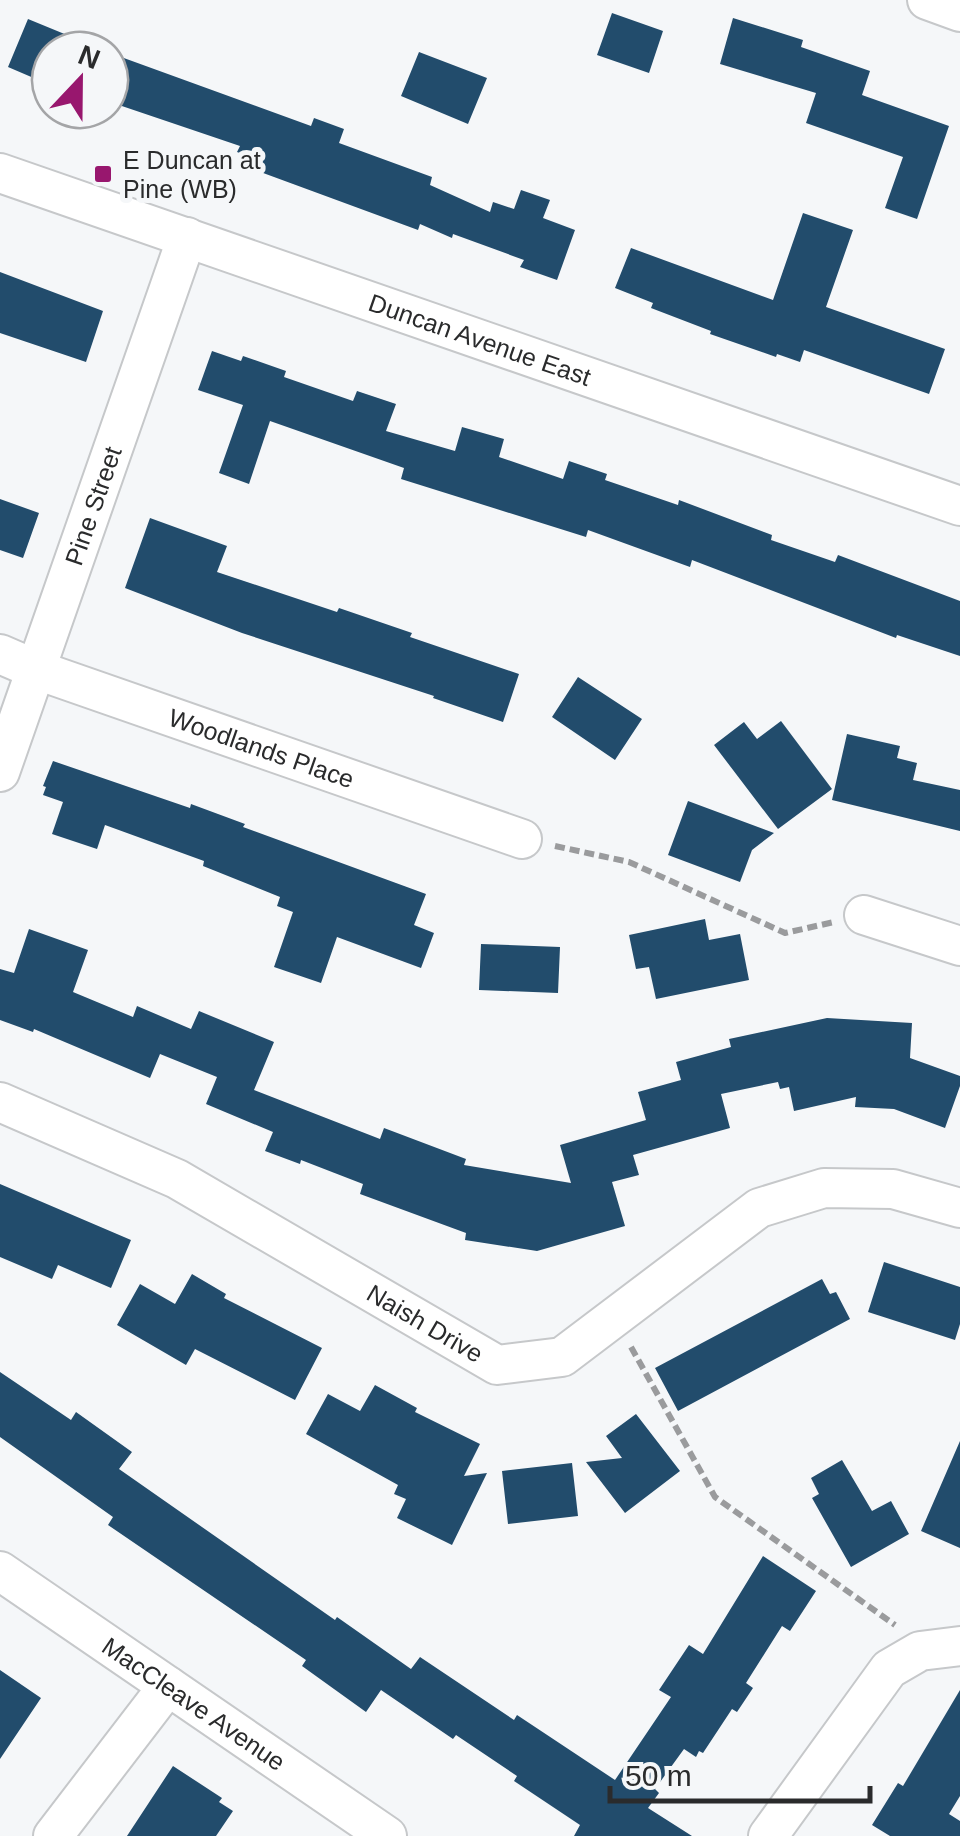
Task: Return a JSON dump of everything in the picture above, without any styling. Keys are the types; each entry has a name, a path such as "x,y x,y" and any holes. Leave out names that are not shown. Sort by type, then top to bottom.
{"street":[{"path":"926,0 960,12"},
{"name":"Duncan Avenue East","path":"0,173 960,506"},
{"name":"Pine Street","path":"0,772 187,238"},
{"name":"Woodlands Place","path":"0,654 522,839"},
{"path":"864,915 960,946"},
{"name":"Naish Drive","path":"0,1102 177,1178 498,1365 562,1357 759,1208 824,1188 893,1189 960,1208"},
{"name":"MacCleave Avenue","path":"0,1571 387,1836"},
{"path":"768,1836 890,1669 920,1650 944,1647"},
{"path":"53,1836 168,1686"}],"path":[{"path":"522,839 629,862 784,933 864,915"},
{"path":"615,1319 715,1497 944,1647"}],"building":[{"path":"612,13 663,31 649,73 597,55"},
{"path":"733,18 803,40 801,47 870,71 862,95 949,126 917,219 885,208 903,157 806,123 816,93 720,64"},
{"path":"28,19 55,30 30,30 30,76 8,67"},
{"path":"419,52 487,78 468,124 401,96"},
{"path":"130,60 311,126 314,118 344,129 339,143 432,177 430,185 490,212 493,202 514,209 521,190 550,200 543,218 575,230 557,280 520,267 524,260 453,234 452,238 420,224 418,230 255,170 259,160 237,152 240,146 130,109"},
{"path":"803,213 853,230 826,307 945,349 929,394 804,350 800,362 777,354 776,357 710,334 711,331 651,308 653,303 615,288 631,248 773,300"},
{"path":"0,272 103,311 86,362 0,333"},
{"path":"212,351 241,361 243,356 286,371 284,377 353,401 357,391 396,404 386,431 455,451 462,427 504,439 499,457 563,479 569,461 607,474 605,480 678,505 679,500 772,535 771,540 835,562 838,555 960,601 960,656 897,635 896,638 692,560 690,567 588,530 586,537 401,479 404,468 270,421 249,484 219,473 243,405 198,390"},
{"path":"0,499 39,513 23,558 0,550"},
{"path":"150,518 227,546 217,572 337,612 339,608 519,674 503,722 242,633 125,588"},
{"path":"578,677 642,719 615,760 552,717"},
{"path":"781,721 832,789 778,829 714,745 744,722 757,739"},
{"path":"847,734 900,746 897,758 917,763 913,780 960,790 960,831 832,800"},
{"path":"53,761 190,808 191,804 426,894 414,925 434,933 421,968 337,937 321,983 274,967 293,912 277,906 280,897 203,866 204,861 105,825 97,849 52,834 63,802 43,795"},
{"path":"688,801 774,833 752,850 740,882 668,855"},
{"path":"705,919 709,940 740,934 749,980 656,999 649,967 636,969 629,935"},
{"path":"29,929 88,950 73,992 133,1017 137,1006 191,1029 199,1011 274,1042 254,1090 380,1139 384,1128 466,1159 464,1165 571,1183 560,1145 646,1120 638,1092 681,1080 676,1062 731,1047 729,1039 827,1018 912,1023 910,1058 960,1076 960,1086 945,1128 894,1109 855,1107 856,1097 794,1111 789,1087 780,1089 778,1082 721,1094 730,1128 633,1155 639,1175 612,1182 625,1226 537,1251 465,1240 466,1233 360,1194 363,1184 265,1151 273,1132 206,1104 217,1077 160,1054 150,1078 34,1029 33,1032 0,1020 0,969 14,973"},
{"path":"481,944 560,947 558,993 479,990"},
{"path":"0,1184 131,1240 111,1288 58,1265 52,1279 0,1257"},
{"path":"884,1262 960,1287 960,1324 955,1340 868,1312"},
{"path":"192,1274 226,1294 224,1298 322,1348 295,1400 195,1349 186,1365 117,1325 140,1284 175,1304"},
{"path":"822,1279 830,1294 836,1292 850,1319 678,1411 655,1368"},
{"path":"0,1372 71,1420 76,1412 132,1452 119,1469 335,1620 337,1617 411,1669 420,1657 514,1720 517,1715 615,1780 671,1697 659,1690 689,1645 703,1654 763,1556 816,1591 790,1631 782,1626 746,1683 753,1688 737,1712 732,1709 703,1753 699,1751 696,1757 684,1749 655,1789 659,1793 648,1808 692,1836 574,1836 580,1825 514,1781 517,1776 456,1735 453,1739 381,1690 366,1712 302,1666 306,1660 108,1525 113,1517 0,1437"},
{"path":"375,1385 417,1408 415,1412 480,1444 464,1476 487,1473 452,1545 397,1518 406,1499 394,1494 398,1485 306,1434 328,1394 360,1411"},
{"path":"636,1414 680,1471 625,1513 586,1462 622,1458 606,1436"},
{"path":"960,1441 960,1548 921,1531"},
{"path":"842,1460 872,1511 891,1501 909,1534 851,1567 812,1498 819,1494 811,1478"},
{"path":"572,1463 578,1516 508,1524 502,1471"},
{"path":"0,1670 41,1698 0,1759"},
{"path":"960,1690 960,1796 949,1814 960,1821 960,1836 890,1836 872,1825 898,1783 903,1786"},
{"path":"173,1766 222,1798 219,1802 233,1811 216,1836 127,1836"}],"place":[{"name":"E Duncan at Pine (WB)","path":"103,174"}]}
